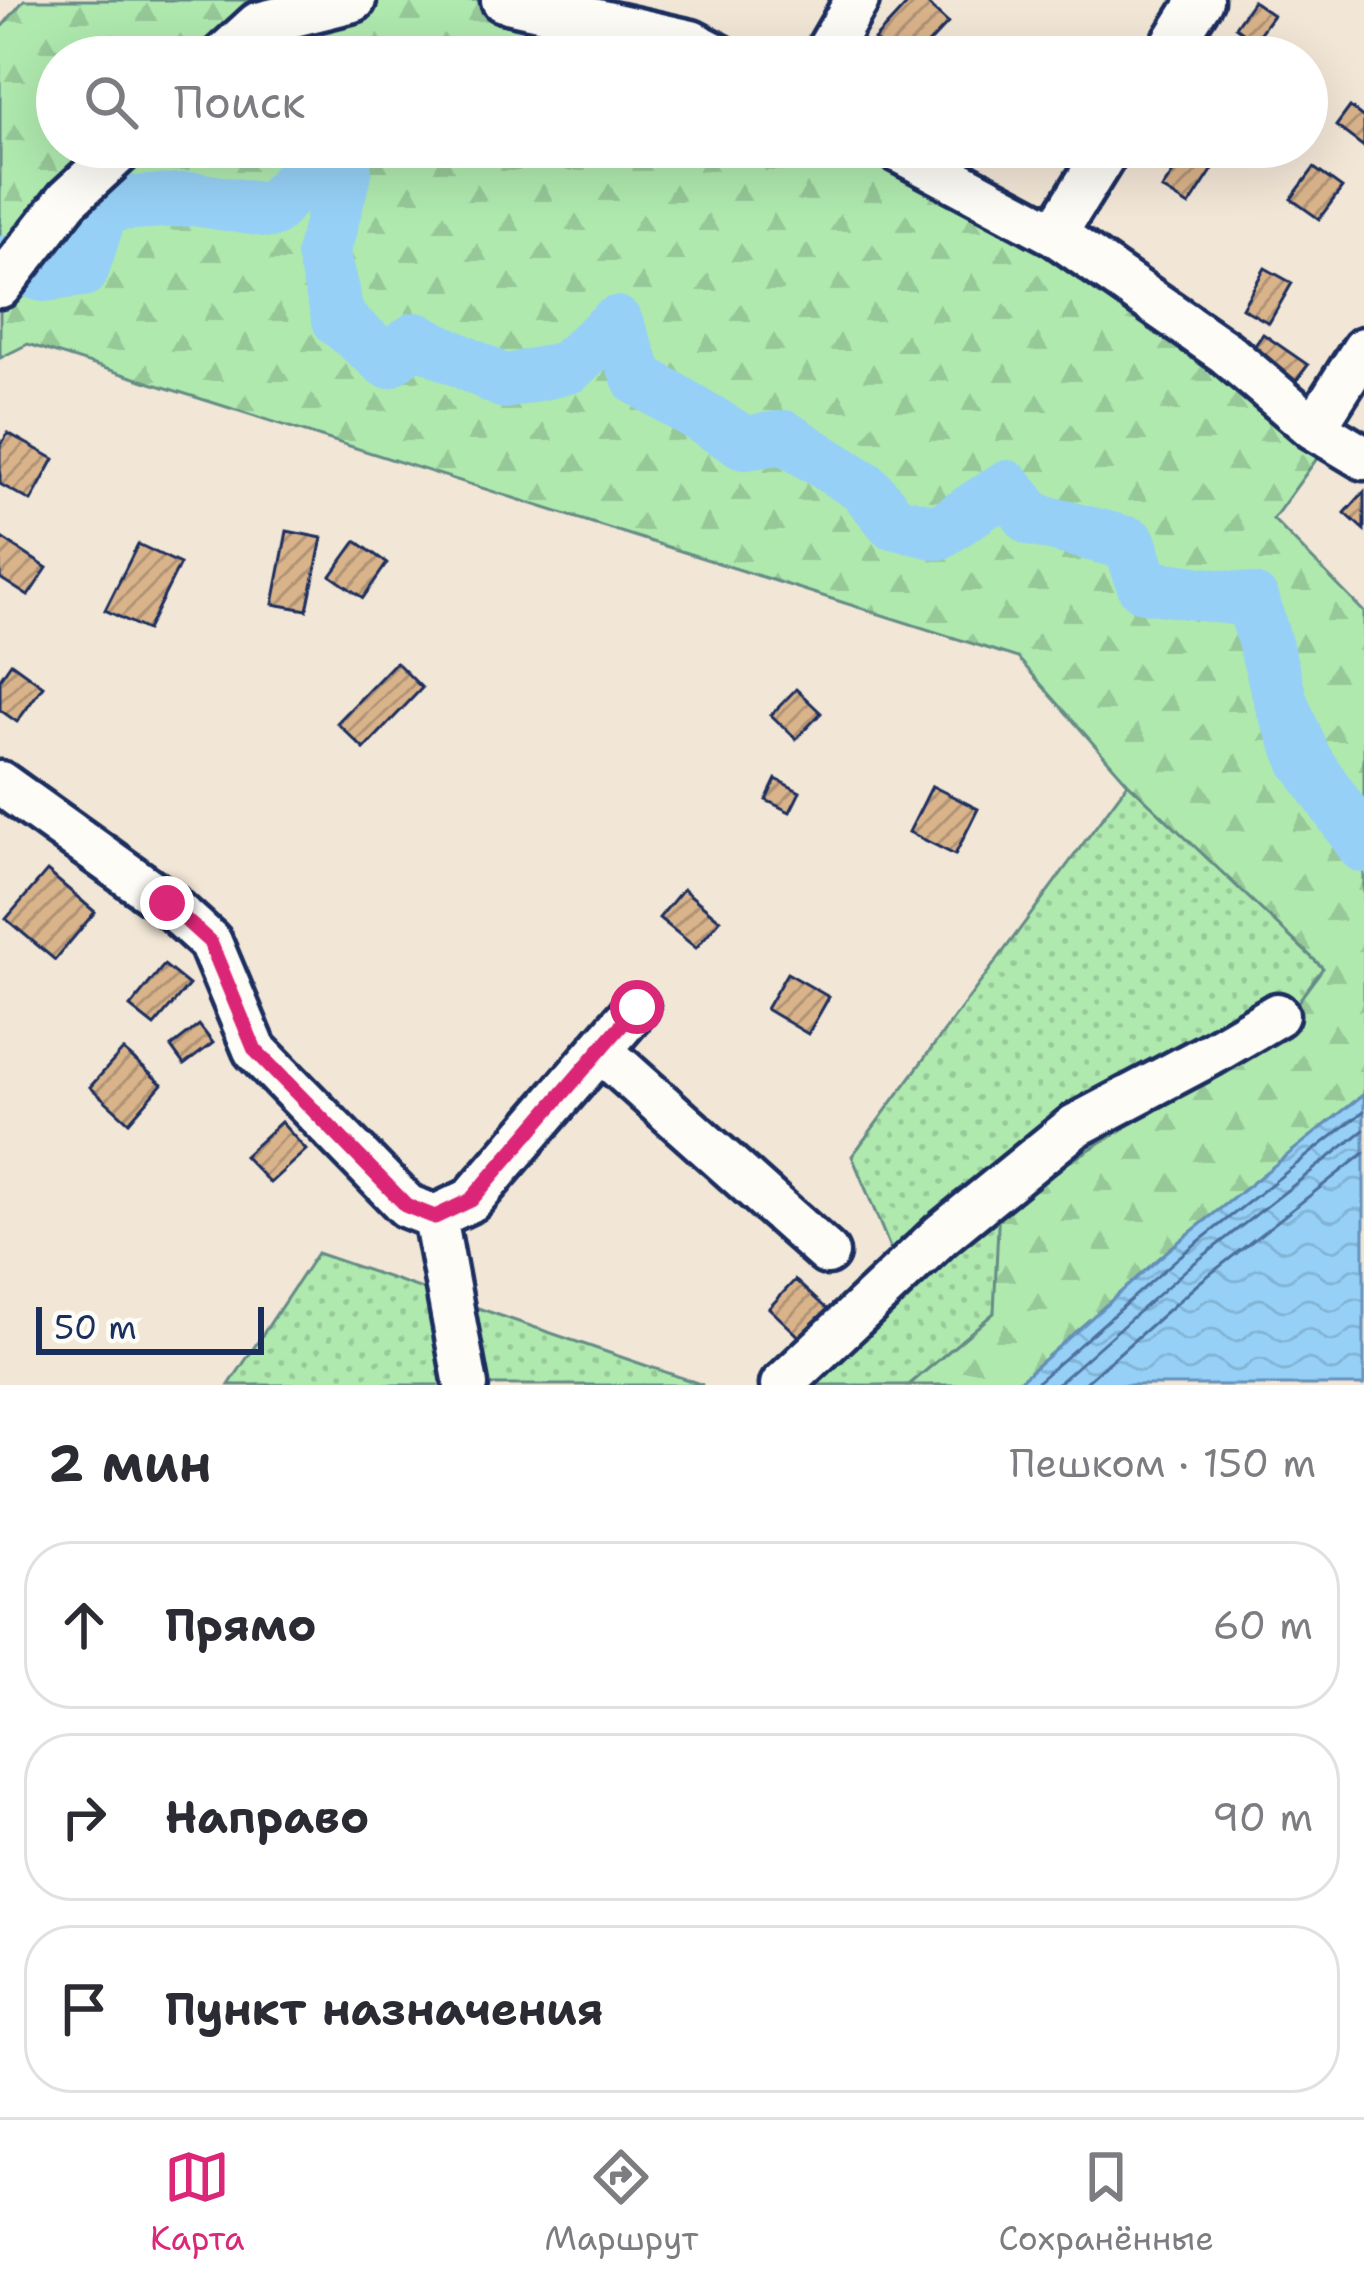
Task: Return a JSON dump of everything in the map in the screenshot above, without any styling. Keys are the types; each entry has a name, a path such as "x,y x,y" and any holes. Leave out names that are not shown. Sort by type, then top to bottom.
{"street":[{"path":"245,36 258,24 354,0"},
{"path":"836,36 857,0"},
{"path":"1179,36 1201,0"},
{"path":"509,1 664,36"},
{"path":"0,286 68,199 101,168"},
{"path":"931,168 1055,234 1225,352 1314,428 1364,458"},
{"path":"1055,234 1096,168"},
{"path":"1314,428 1364,349"},
{"path":"0,783 167,903 210,942 255,1050 407,1206 435,1217 471,1200 637,1007"},
{"path":"782,1385 941,1235 1075,1126 1277,1015"},
{"path":"600,1050 827,1253"},
{"path":"435,1217 466,1385"}],"green space":[{"path":"24,0 604,0 706,36 36,36 36,168 972,168 1057,210 1337,431 1273,519 1364,612 1364,1094 1171,1248 1015,1385 909,1385 994,1313 999,1205 1271,1038 1323,968 1128,783 1018,658 28,344 0,358 0,29"},
{"path":"1128,783 1324,969 1271,1038 998,1264 994,1313 909,1385 767,1385 895,1260 852,1156"},
{"path":"317,1253 703,1385 229,1385"}],"water":[{"path":"1364,1094 1364,1385 1015,1385 1171,1248"}],"building":[{"path":"911,0 923,0 948,23 936,36 878,36"},
{"path":"1253,1 1273,15 1258,36 1247,36 1235,27"},
{"path":"1350,107 1364,118 1364,147 1336,126"},
{"path":"1176,168 1214,168 1189,206 1162,189"},
{"path":"1314,168 1342,188 1319,219 1291,199"},
{"path":"1265,268 1292,283 1269,323 1242,308"},
{"path":"1263,334 1308,365 1291,388 1247,357"},
{"path":"8,433 54,459 31,501 0,484 0,447"},
{"path":"1364,492 1364,530 1345,513"},
{"path":"287,531 322,538 307,610 273,604"},
{"path":"0,537 47,568 28,596 0,578"},
{"path":"356,541 387,563 363,598 331,576"},
{"path":"138,544 180,564 147,630 105,610"},
{"path":"396,662 422,688 364,749 337,723"},
{"path":"11,663 43,686 17,722 0,710 0,679"},
{"path":"796,689 821,713 796,739 771,715"},
{"path":"776,779 800,792 790,812 766,800"},
{"path":"932,786 978,809 955,855 909,832"},
{"path":"47,871 95,912 55,960 6,919"},
{"path":"683,889 720,920 696,948 659,918"},
{"path":"164,965 189,985 154,1026 130,1007"},
{"path":"787,973 829,997 808,1034 766,1009"},
{"path":"199,1025 213,1043 184,1065 171,1047"},
{"path":"123,1050 162,1084 129,1122 90,1087"},
{"path":"281,1122 306,1150 270,1183 244,1156"},
{"path":"795,1280 830,1312 804,1341 769,1308"}],"waterway":[{"path":"0,262 44,275 82,270 103,205 195,199 271,211 310,168"},
{"path":"323,168 345,172 323,254 339,320 387,361 416,339 505,382 568,367 616,323 639,379 745,443 784,437 865,488 893,522 938,533 1007,487 1032,519 1130,544 1144,586 1253,601 1282,705 1305,760 1364,846"}],"route":[{"path":"167,903 210,942 255,1050 407,1206 435,1217 471,1200 637,1007"}]}
